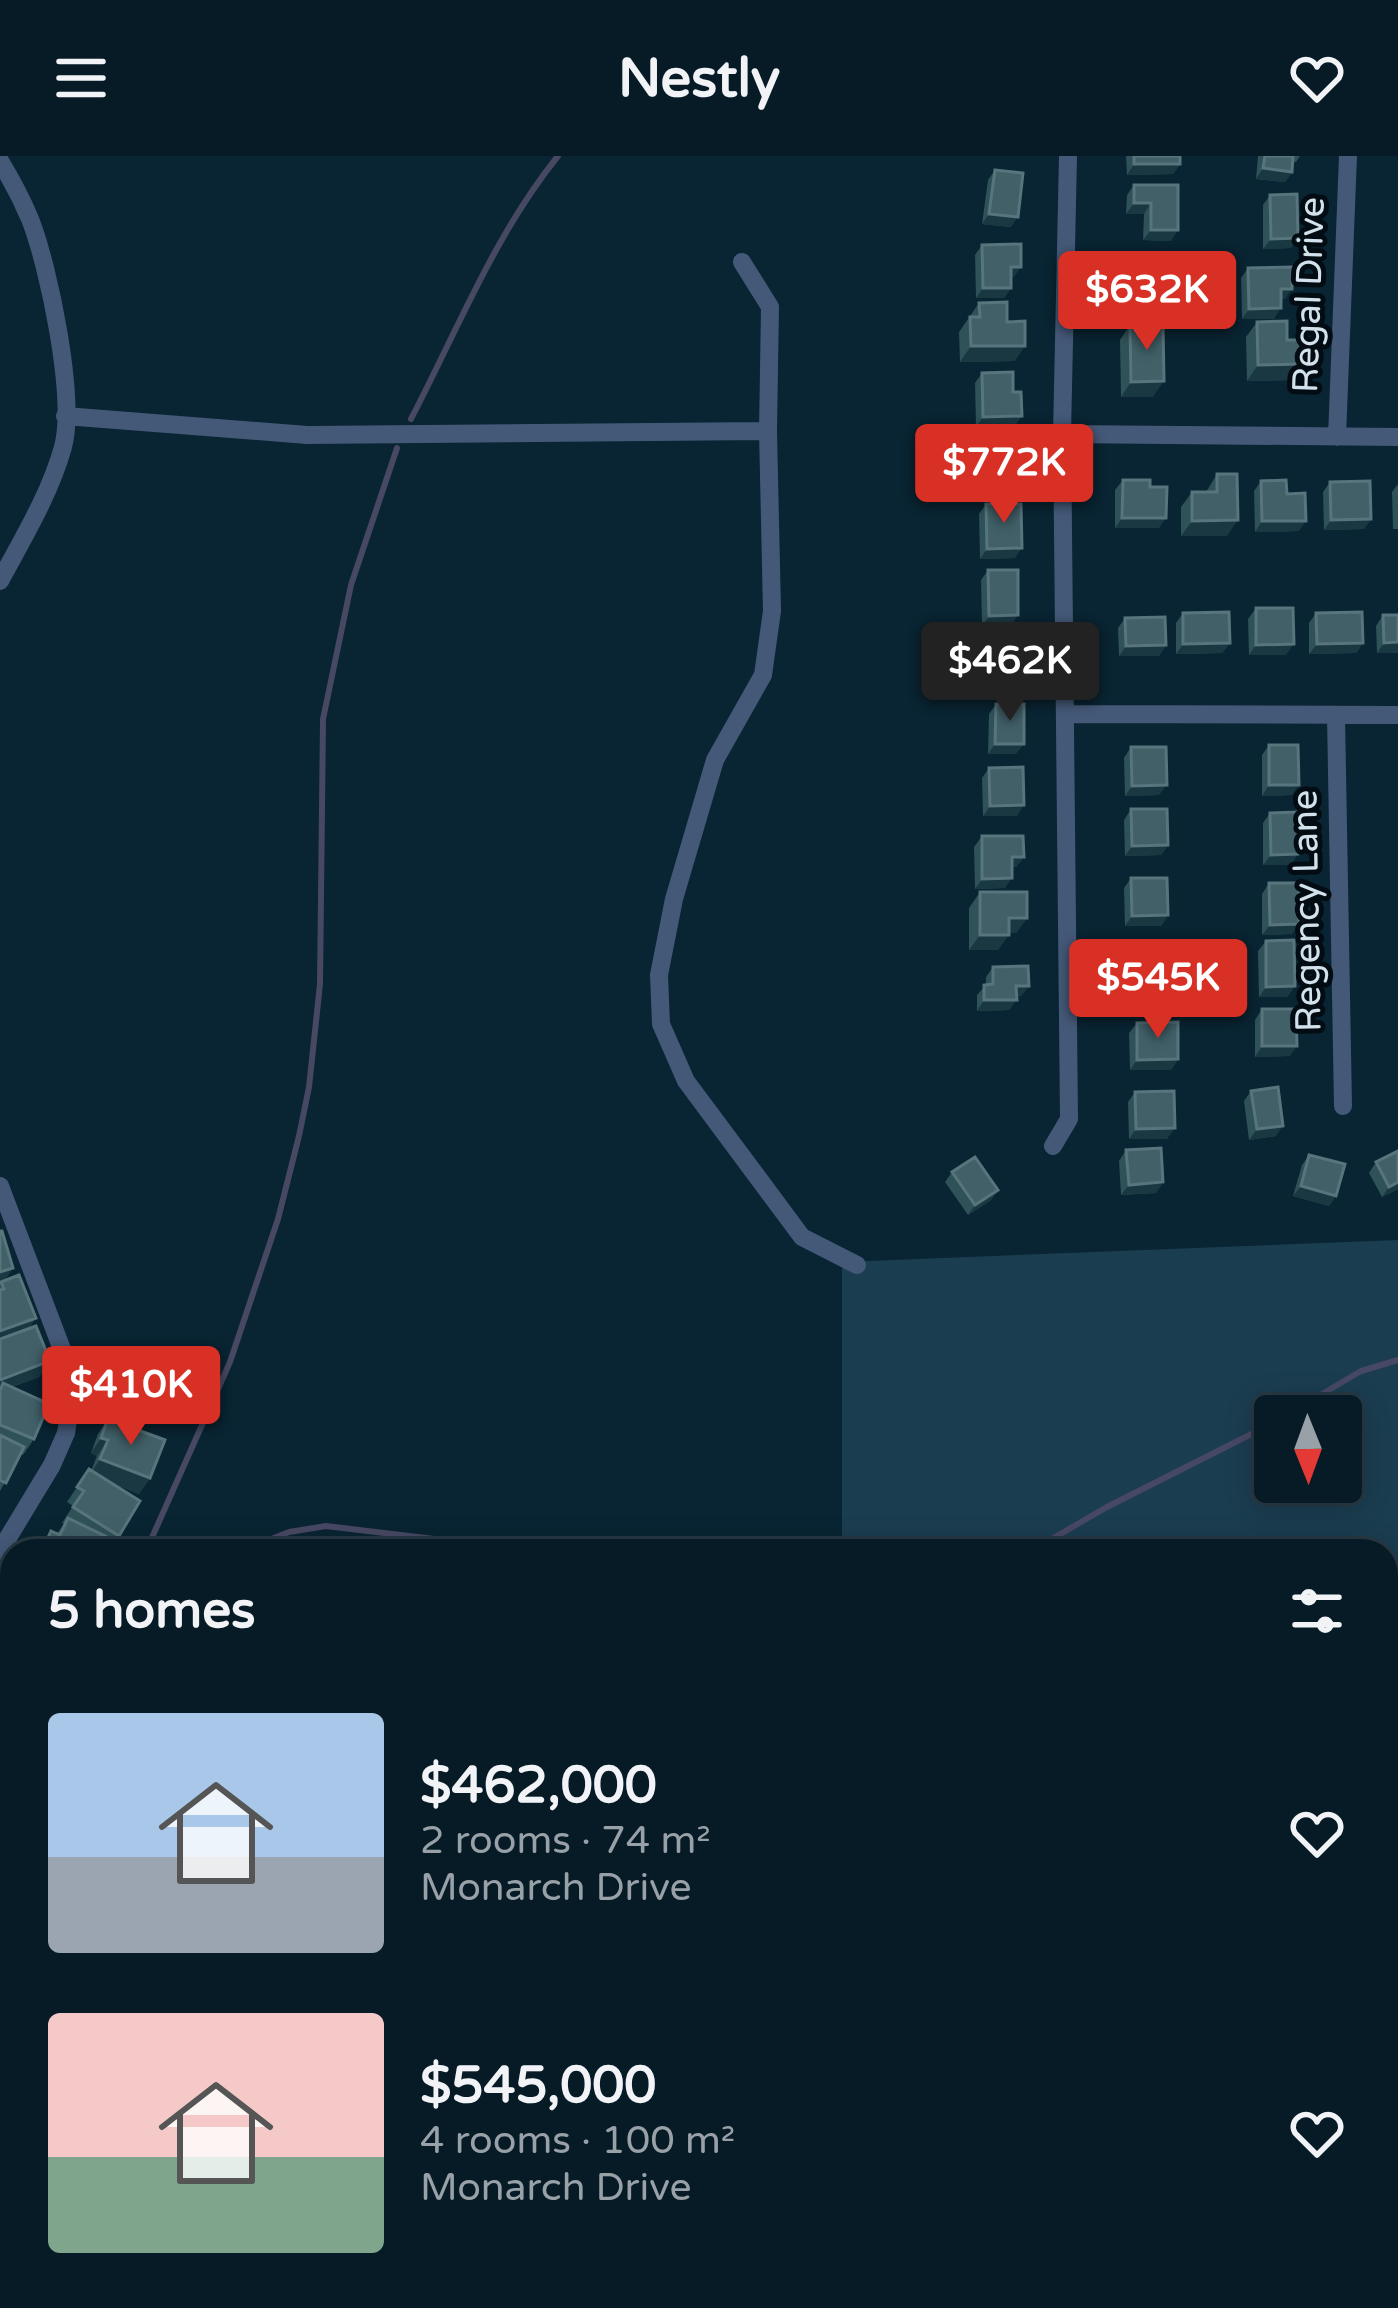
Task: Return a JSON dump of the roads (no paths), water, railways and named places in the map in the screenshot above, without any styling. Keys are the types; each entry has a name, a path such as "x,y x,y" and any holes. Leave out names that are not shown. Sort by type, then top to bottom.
{"street":[{"path":"1053,1145 1069,1119 1062,434 1068,156"},
{"name":"Regal Drive","path":"1337,437 1348,156"},
{"path":"0,161 31,221 55,311 66,388 64,442 43,499 0,581"},
{"path":"742,262 770,307 772,610 763,675 715,760 674,898 659,975 661,1024 686,1082 802,1238 857,1265"},
{"path":"65,416 307,435 768,431"},
{"path":"1062,434 1398,437"},
{"path":"1066,714 1398,715"},
{"name":"Regency Lane","path":"1336,716 1343,1106"},
{"path":"0,1186 63,1352 71,1401 52,1465 7,1539"}],"waterway":[{"path":"411,419 496,250 558,156"},
{"path":"151,1539 230,1362 278,1219 299,1136 320,984 323,719 351,585 397,448"},
{"path":"1320,1395 1361,1371 1398,1360"},
{"path":"1052,1539 1254,1433"},
{"path":"271,1539 326,1526 434,1539"}]}
